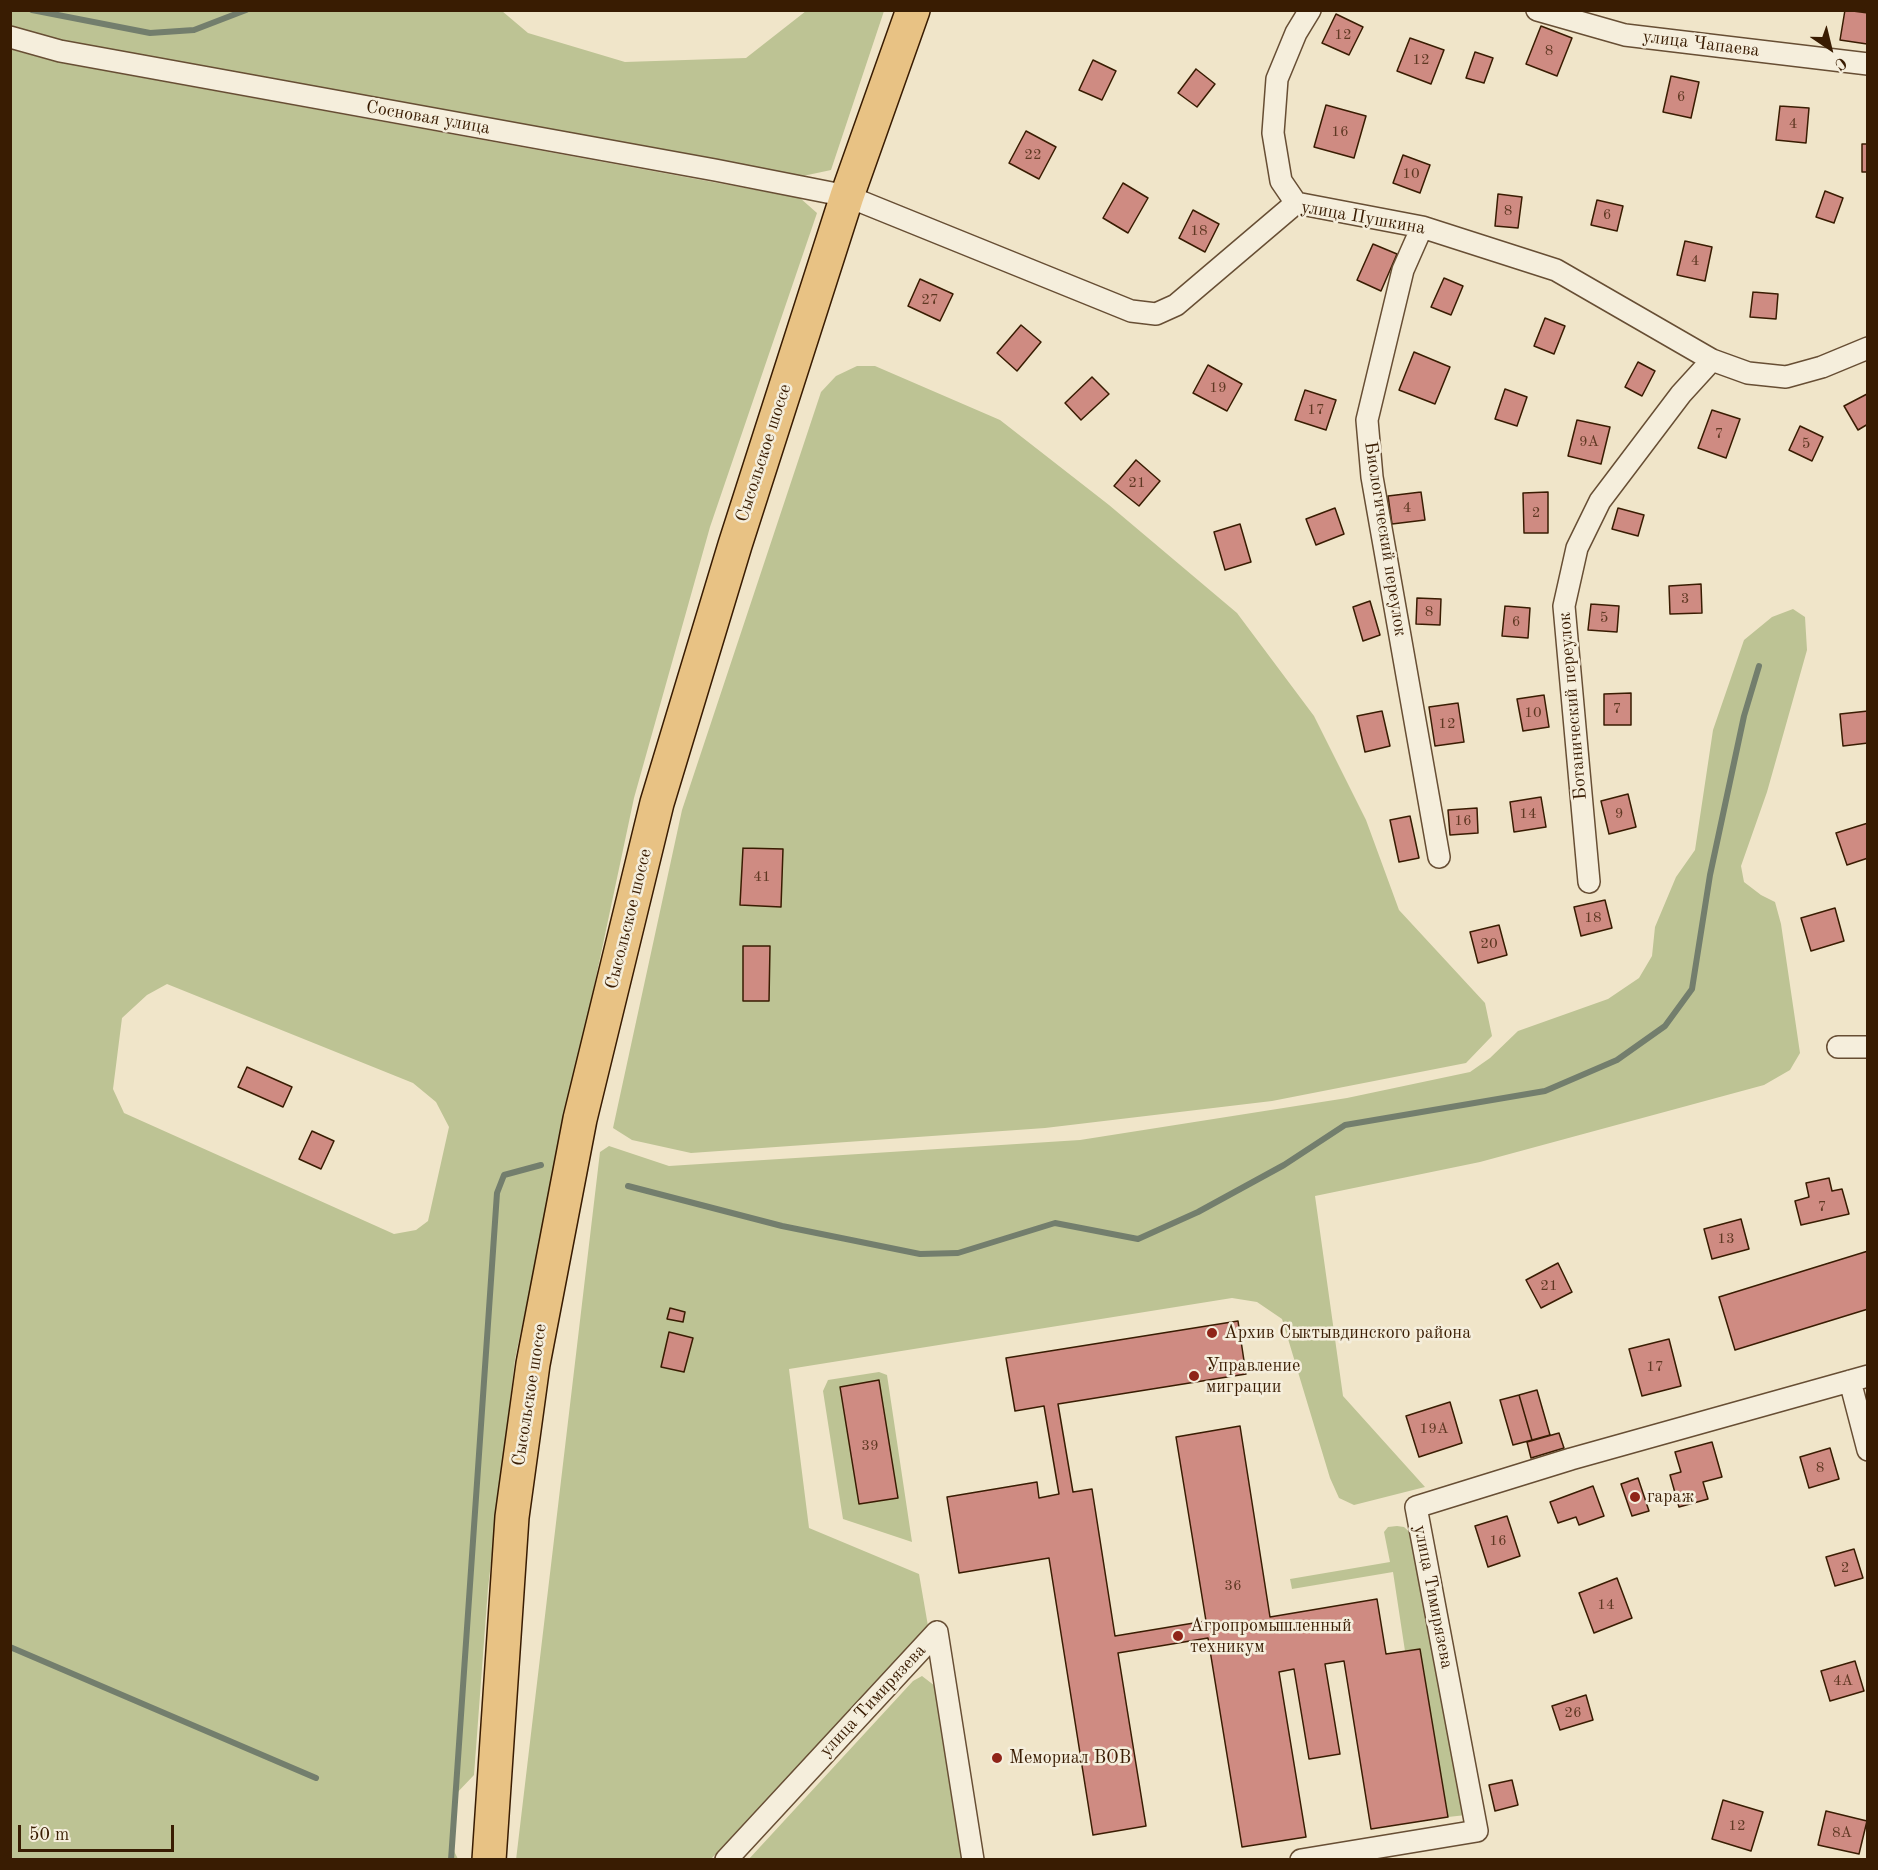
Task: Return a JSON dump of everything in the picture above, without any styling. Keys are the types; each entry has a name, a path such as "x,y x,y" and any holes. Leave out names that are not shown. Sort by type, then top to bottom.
{"highway":[{"name":"Сысольское шоссе","path":"489,1860 512,1518 533,1364 580,1119 657,803 735,545 847,196 913,10"}],"street":[{"path":"1296,203 1281,181 1273,133 1277,79 1296,33 1310,10"},
{"name":"улица Чапаева","path":"1537,10 1625,35 1868,64"},
{"name":"Сосновая улица","path":"10,38 60,51 847,196"},
{"name":"улица Пушкина","path":"847,196 1131,311 1156,314 1176,305 1296,203 1422,227 1556,270 1712,360 1748,373 1786,377 1822,367 1868,348"},
{"name":"Биологический переулок","path":"1422,227 1403,270 1367,420 1372,477 1439,857"},
{"name":"Ботанический переулок","path":"1589,882 1564,606 1577,548 1600,501 1682,394 1712,360"},
{"path":"1838,1047 1868,1047"},
{"path":"1859,1379 1868,1450"},
{"name":"улица Тимирязева","path":"1301,1860 1477,1831 1416,1507 1570,1459 1859,1379"},
{"name":"улица Тимирязева","path":"726,1860 937,1632 973,1860"}],"green space":[{"path":"10,11 502,11 528,33 625,62 746,58 806,11 884,11 831,170 803,176 62,41 11,26"},
{"path":"10,49 57,62 800,198 817,213 710,527 634,798 515,1359 488,1588 474,1775 454,1796 453,1849 458,1859 11,1859","holes":["167,984 413,1083 436,1102 449,1127 428,1221 416,1230 394,1234 124,1113 113,1089 122,1018 147,995"]},
{"path":"857,366 875,366 1000,420 1109,505 1237,613 1314,716 1366,820 1399,910 1485,1003 1492,1036 1466,1063 1272,1101 1045,1128 691,1153 632,1140 613,1128 682,810 821,392 836,376"},
{"path":"1793,609 1805,617 1807,650 1767,792 1741,866 1744,882 1775,902 1781,924 1800,1053 1790,1070 1764,1085 1480,1162 1315,1196 1343,1396 1425,1487 1354,1505 1339,1498 1330,1478 1282,1319 1257,1302 1232,1298 789,1369 809,1528 919,1574 928,1626 711,1859 516,1860 600,1152 609,1146 669,1166 1080,1140 1347,1098 1470,1072 1490,1058 1518,1031 1608,999 1639,978 1652,956 1655,927 1676,877 1695,850 1713,730 1744,640 1772,617"},
{"path":"879,1372 887,1375 912,1542 843,1519 823,1391 828,1380"},
{"path":"1388,1527 1404,1527 1413,1535 1466,1815 1448,1817 1420,1650 1405,1651 1393,1572 1292,1589 1290,1579 1390,1562 1384,1532"},
{"path":"922,1676 935,1686 964,1859 748,1860 913,1681"}],"building":[{"path":"1845,10 1868,13 1867,44 1840,40"},
{"path":"1336,14 1363,27 1349,55 1322,43"},
{"path":"1541,26 1572,38 1557,76 1526,64"},
{"path":"1410,38 1444,50 1431,84 1397,71"},
{"path":"1475,52 1493,58 1484,83 1466,78"},
{"path":"1093,60 1116,71 1102,100 1079,90"},
{"path":"1196,69 1215,84 1197,107 1178,93"},
{"path":"1671,76 1699,82 1691,118 1663,112"},
{"path":"1326,105 1366,116 1354,158 1314,147"},
{"path":"1780,106 1809,108 1806,143 1776,140"},
{"path":"1026,131 1056,147 1039,179 1009,163"},
{"path":"1862,144 1868,144 1868,172 1862,172"},
{"path":"1403,155 1430,165 1420,193 1393,183"},
{"path":"1123,183 1148,198 1128,233 1103,218"},
{"path":"1825,191 1843,198 1834,223 1816,217"},
{"path":"1498,194 1522,197 1518,228 1495,226"},
{"path":"1597,200 1623,206 1617,231 1591,225"},
{"path":"1193,210 1219,224 1205,252 1179,238"},
{"path":"1685,241 1712,247 1705,281 1677,275"},
{"path":"1373,244 1397,254 1381,291 1357,280"},
{"path":"1444,278 1463,286 1451,315 1431,307"},
{"path":"920,279 953,294 940,321 908,306"},
{"path":"1753,292 1778,294 1776,319 1750,317"},
{"path":"1545,318 1565,326 1554,354 1534,346"},
{"path":"1021,325 1041,342 1017,371 997,353"},
{"path":"1414,352 1450,367 1435,404 1399,390"},
{"path":"1638,362 1655,371 1642,396 1625,387"},
{"path":"1208,365 1242,384 1227,411 1193,393"},
{"path":"1092,377 1109,394 1081,420 1065,403"},
{"path":"1505,389 1527,397 1517,426 1495,419"},
{"path":"1305,390 1336,400 1326,430 1295,420"},
{"path":"1867,394 1868,424 1858,430 1844,406"},
{"path":"1712,410 1740,419 1726,458 1698,448"},
{"path":"1577,420 1610,427 1601,464 1568,456"},
{"path":"1800,426 1823,437 1812,461 1789,450"},
{"path":"1136,460 1160,481 1139,506 1114,486"},
{"path":"1421,492 1425,520 1392,524 1388,496"},
{"path":"1548,492 1548,533 1524,533 1523,493"},
{"path":"1335,508 1344,534 1316,545 1306,519"},
{"path":"1618,508 1644,515 1638,536 1612,529"},
{"path":"1240,524 1251,562 1225,570 1214,532"},
{"path":"1701,584 1702,613 1670,614 1669,586"},
{"path":"1417,598 1441,599 1440,625 1416,624"},
{"path":"1370,601 1380,635 1363,641 1353,607"},
{"path":"1591,604 1619,606 1617,632 1588,630"},
{"path":"1505,606 1530,608 1528,638 1502,636"},
{"path":"1631,693 1631,725 1604,725 1604,694"},
{"path":"1544,695 1549,727 1523,731 1517,699"},
{"path":"1458,703 1464,742 1435,746 1429,707"},
{"path":"1382,711 1390,746 1365,752 1357,716"},
{"path":"1868,711 1868,743 1843,746 1840,714"},
{"path":"1628,794 1636,827 1609,834 1601,801"},
{"path":"1541,797 1546,827 1514,832 1510,802"},
{"path":"1477,808 1478,833 1450,835 1448,810"},
{"path":"1410,816 1419,858 1399,862 1390,820"},
{"path":"1868,823 1868,858 1847,865 1836,833"},
{"path":"743,848 783,849 781,907 740,905"},
{"path":"1605,900 1612,928 1581,936 1574,907"},
{"path":"1835,908 1844,941 1811,951 1801,918"},
{"path":"1499,925 1507,955 1478,963 1470,932"},
{"path":"743,946 770,946 769,1001 743,1001"},
{"path":"247,1067 292,1087 283,1107 238,1087"},
{"path":"312,1131 334,1141 321,1169 299,1159"},
{"path":"1829,1178 1832,1191 1842,1189 1849,1214 1801,1225 1795,1201 1809,1197 1806,1183"},
{"path":"1741,1219 1749,1249 1712,1259 1704,1229"},
{"path":"1868,1251 1868,1309 1735,1350 1719,1297"},
{"path":"1558,1263 1572,1292 1541,1308 1526,1280"},
{"path":"670,1308 685,1312 683,1322 667,1319"},
{"path":"1238,1321 1246,1374 1058,1404 1073,1492 1092,1489 1115,1636 1206,1621 1176,1437 1240,1426 1270,1617 1377,1599 1386,1654 1420,1649 1448,1817 1371,1829 1344,1661 1325,1664 1340,1754 1309,1759 1294,1669 1279,1672 1306,1837 1242,1847 1208,1638 1118,1653 1146,1826 1093,1835 1049,1558 959,1573 947,1497 1037,1482 1039,1498 1059,1494 1044,1406 1015,1411 1006,1358"},
{"path":"669,1332 693,1338 684,1372 661,1367"},
{"path":"1669,1339 1681,1386 1642,1396 1629,1349"},
{"path":"879,1380 898,1498 859,1504 840,1387"},
{"path":"1537,1390 1550,1435 1532,1440 1519,1395"},
{"path":"1519,1395 1532,1440 1513,1445 1500,1400"},
{"path":"1450,1402 1462,1443 1419,1457 1406,1416"},
{"path":"1559,1433 1564,1448 1531,1458 1527,1442"},
{"path":"1712,1442 1722,1477 1703,1482 1708,1499 1679,1507 1670,1475 1681,1472 1675,1452"},
{"path":"1830,1448 1839,1479 1809,1488 1800,1457"},
{"name":"гараж","path":"1638,1478 1649,1511 1632,1516 1621,1484"},
{"path":"1593,1486 1604,1516 1579,1525 1576,1517 1558,1523 1550,1502"},
{"path":"1507,1516 1520,1556 1488,1567 1475,1526"},
{"path":"1854,1549 1863,1578 1835,1586 1826,1557"},
{"path":"1617,1578 1632,1618 1594,1633 1579,1593"},
{"path":"1855,1661 1864,1691 1830,1701 1821,1671"},
{"path":"1586,1695 1593,1720 1560,1730 1552,1706"},
{"path":"1512,1780 1518,1805 1495,1811 1489,1785"},
{"path":"1723,1800 1763,1812 1751,1851 1712,1839"},
{"path":"1826,1811 1867,1821 1859,1854 1818,1845"}],"waterway":[{"path":"32,10 150,33 194,30 246,10"},
{"path":"628,1186 782,1226 920,1254 958,1253 1055,1223 1138,1239 1198,1212 1284,1165 1345,1125 1545,1091 1617,1060 1665,1026 1692,989 1710,875 1744,716 1759,666"},
{"path":"451,1860 497,1193 504,1175 541,1165"},
{"path":"10,1647 316,1778"}],"place":[{"name":"Архив Сыктывдинского района","path":"1212,1333"},
{"name":"Управление миграции","path":"1194,1376"},
{"name":"гараж","path":"1635,1497"},
{"name":"Агропромышленный техникум","path":"1178,1636"},
{"name":"Мемориал ВОВ","path":"997,1758"}]}
